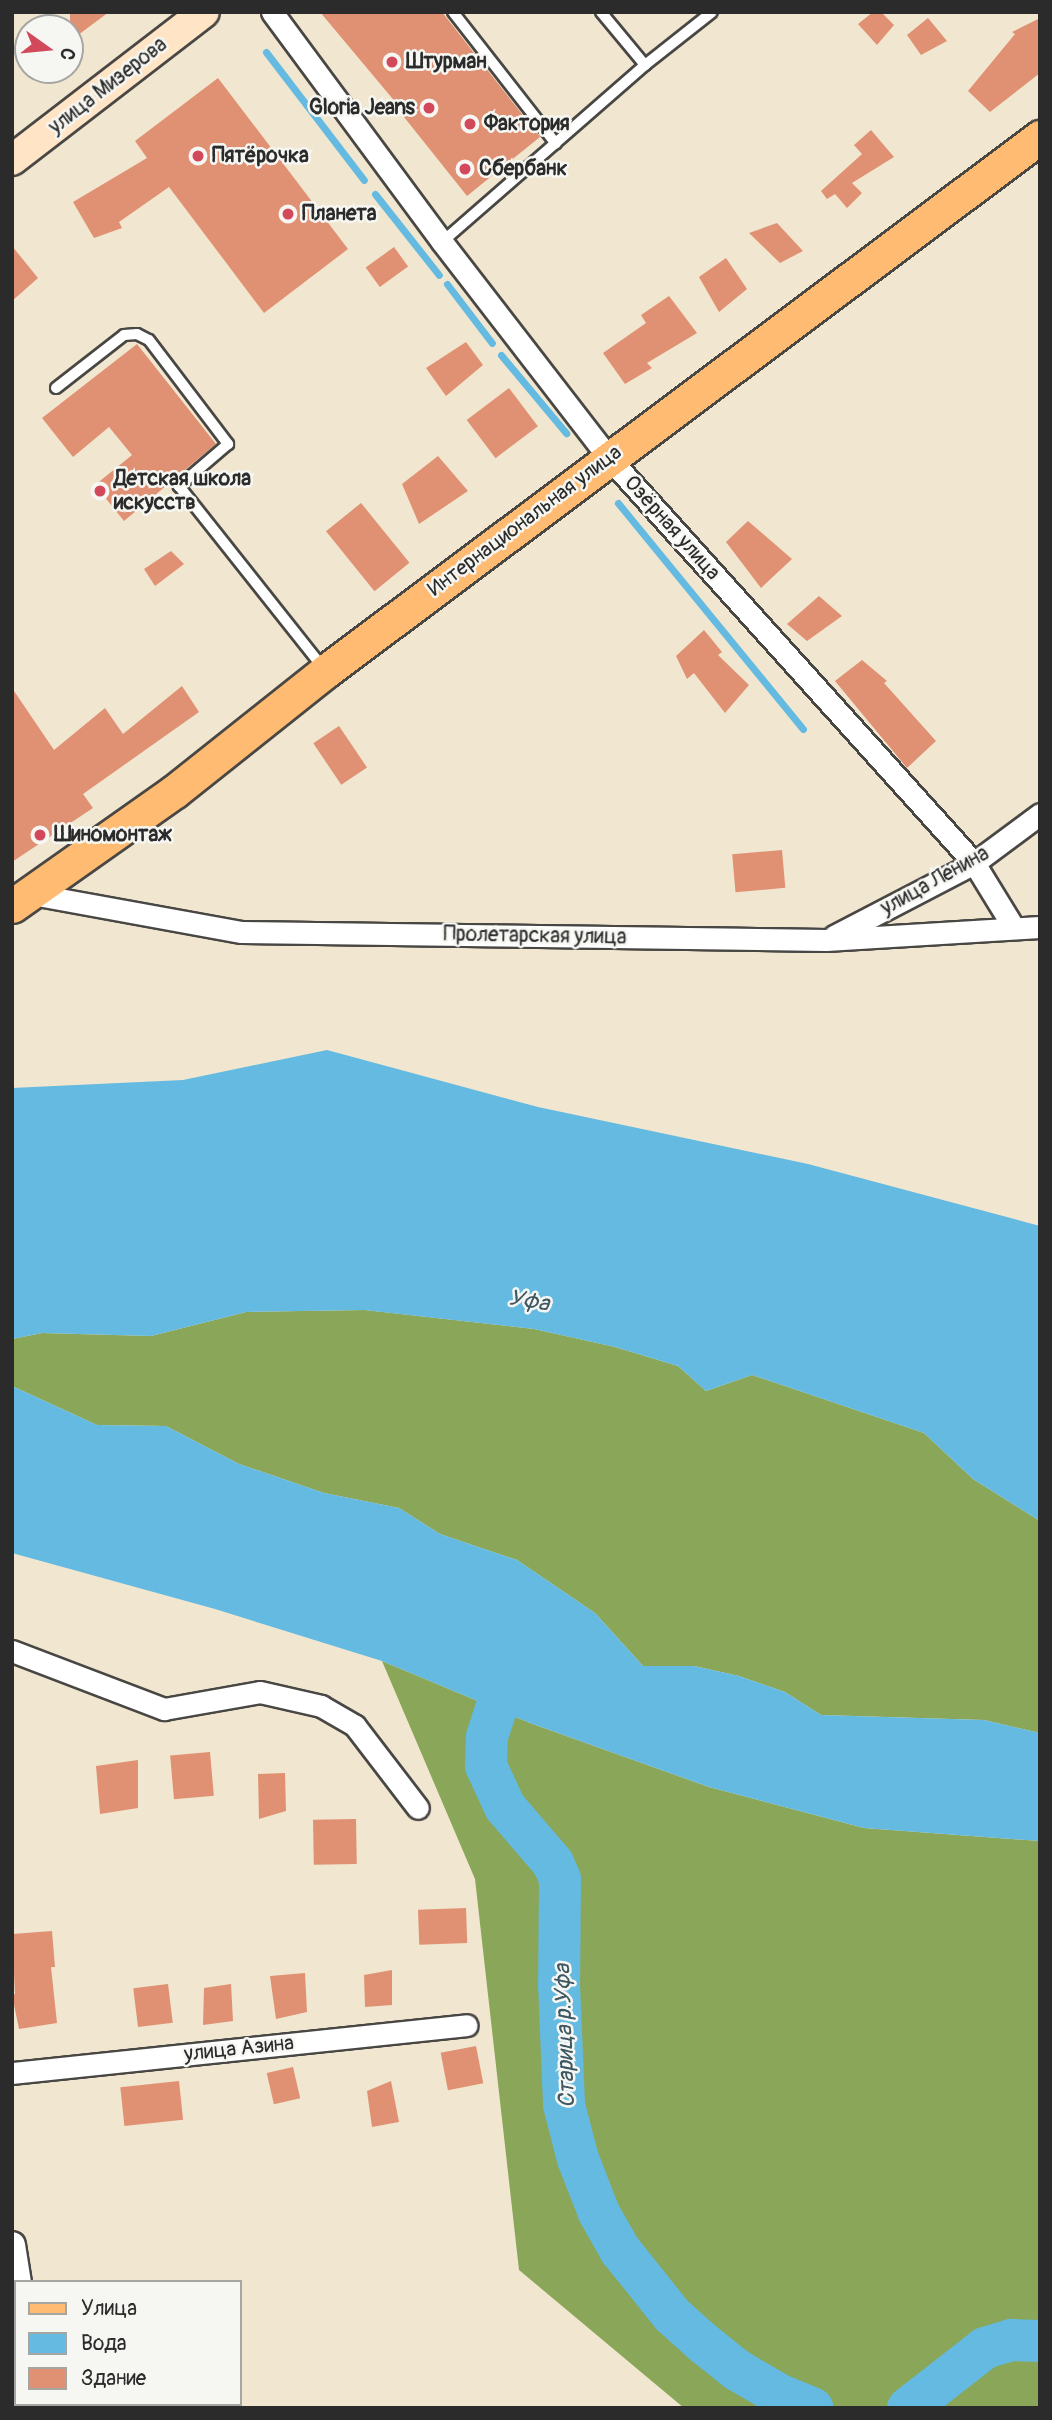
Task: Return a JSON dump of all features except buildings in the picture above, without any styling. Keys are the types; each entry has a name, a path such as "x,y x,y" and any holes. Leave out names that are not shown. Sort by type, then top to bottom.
{"main road":[{"name":"улица Мизерова","path":"12,160 204,12"},
{"name":"Интернациональная улица","path":"22,900 175,791 326,671 1040,138"}],"street":[{"name":"Озёрная улица","path":"272,12 442,242 609,458 974,863 1014,928"},
{"name":"улица Ленина","path":"826,940 974,863 1040,814"},
{"name":"Пролетарская улица","path":"22,900 242,932 826,940 1040,927"},
{"path":"12,1651 164,1709 260,1692 321,1706 355,1726 418,1808"},
{"name":"улица Азина","path":"12,2073 466,2025"},
{"path":"12,2245 18,2280"}],"lane":[{"path":"453,12 556,144"},
{"path":"601,12 645,65"},
{"path":"442,242 645,65 712,12"},
{"path":"56,388 124,335 137,334 149,340 228,444 179,486 326,671"}],"green space":[{"path":"365,1310 534,1329 615,1347 678,1366 706,1391 752,1375 924,1433 973,1479 1040,1521 1040,1733 984,1720 821,1715 785,1692 739,1676 694,1666 643,1666 595,1613 517,1560 440,1534 399,1508 324,1493 239,1464 166,1426 97,1425 12,1386 12,1339 42,1333 151,1336 246,1312"},
{"path":"382,1661 530,1723 709,1787 864,1828 1040,1841 1040,2408 684,2408 519,2270 475,1879"}],"water":[{"name":"Уфа","path":"327,1050 538,1107 808,1164 1040,1226 1040,1521 973,1479 924,1433 752,1375 706,1391 678,1366 615,1347 534,1329 364,1310 246,1312 151,1336 42,1333 12,1339 12,1088 183,1080"},
{"path":"12,1386 97,1425 166,1426 239,1464 324,1493 399,1508 440,1534 517,1560 595,1613 643,1666 694,1666 739,1676 785,1692 821,1715 984,1720 1040,1733 1040,1841 864,1828 709,1787 530,1723 382,1661 215,1609 12,1553"}],"waterway":[{"path":"266,52 364,180"},
{"path":"375,194 439,275"},
{"path":"447,284 492,343"},
{"path":"501,355 566,433"},
{"path":"618,503 803,729"},
{"name":"Старица р.Уфа","path":"496,1709 487,1737 486,1766 505,1807 553,1863 560,1879 559,1984 564,2105 578,2159 599,2213 620,2250 672,2315 737,2370 780,2395 813,2408"},
{"name":"Старица р.Уфа","path":"908,2408 985,2348 1012,2340 1040,2341"}],"place":[{"name":"Штурман","path":"392,62"},
{"name":"Gloria Jeans","path":"429,108"},
{"name":"Фактория","path":"470,124"},
{"name":"Пятёрочка","path":"198,156"},
{"name":"Сбербанк","path":"465,169"},
{"name":"Планета","path":"288,214"},
{"name":"Детская школа искусств","path":"100,491"},
{"name":"Шиномонтаж","path":"40,835"}]}
